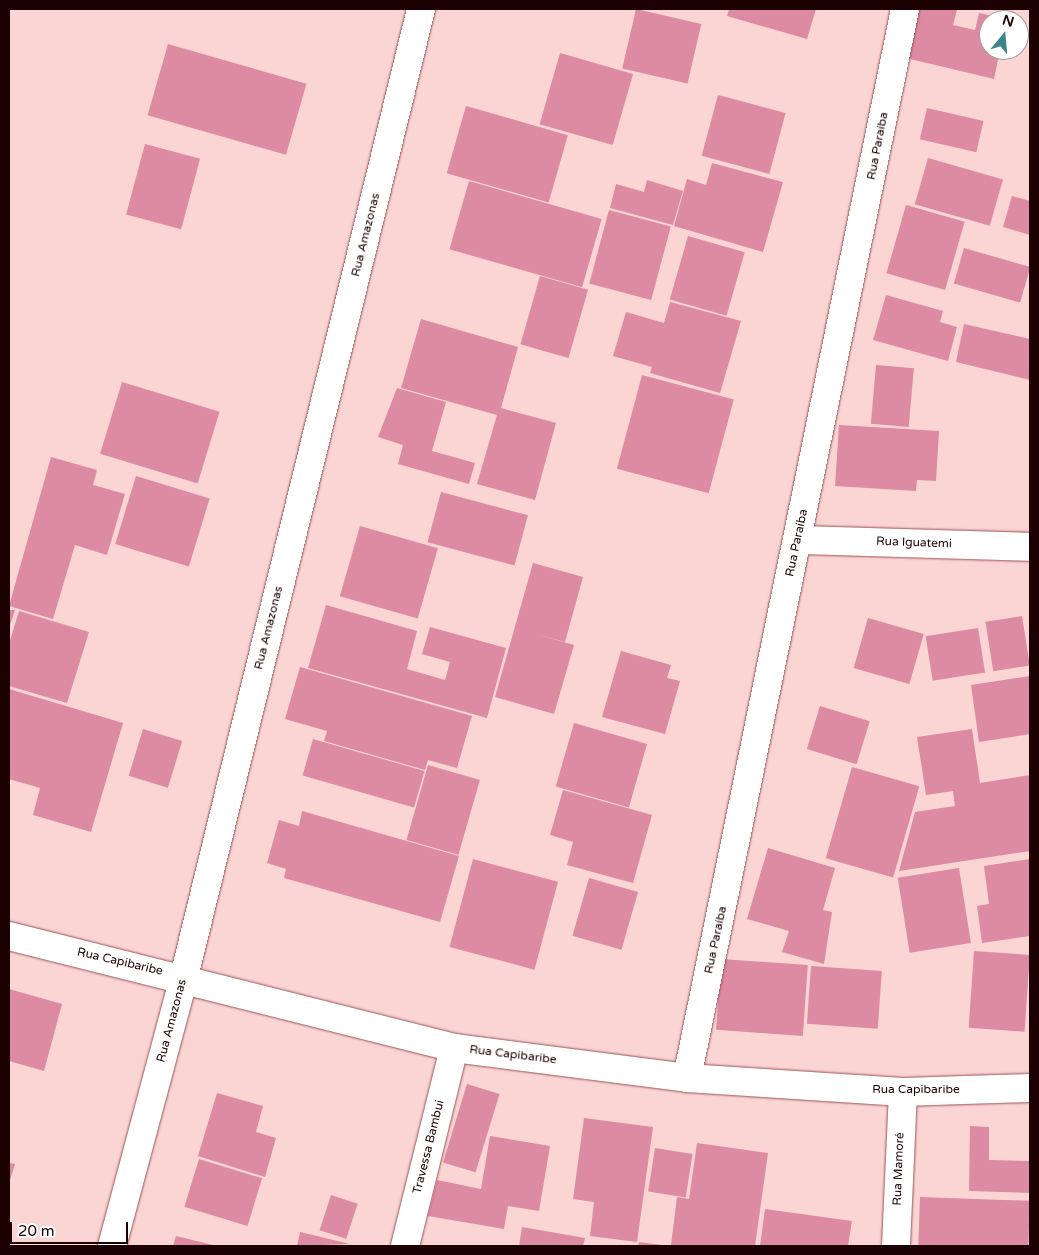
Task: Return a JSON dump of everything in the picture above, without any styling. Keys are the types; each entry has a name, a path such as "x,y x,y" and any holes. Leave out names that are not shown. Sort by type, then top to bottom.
{"street":[{"name":"Rua Amazonas","path":"112,1246 184,977 421,9"},
{"name":"Rua Paraíba","path":"688,1078 905,9"},
{"name":"Rua Iguatemi","path":"798,540 1030,547"},
{"name":"Rua Capibaribe","path":"9,936 184,977 454,1048 688,1078 903,1092 1030,1088"},
{"name":"Travessa Bambui","path":"405,1246 454,1048"},
{"name":"Rua Mamoré","path":"896,1246 903,1092"}],"building":[{"path":"636,9 701,24 688,84 622,68"},
{"path":"729,9 816,9 807,39 727,16"},
{"path":"917,9 957,10 953,25 975,30 979,13 979,60 998,60 994,79 906,58"},
{"path":"168,44 306,84 286,155 148,115"},
{"path":"560,53 633,74 613,145 540,124"},
{"path":"718,95 786,113 769,174 702,156"},
{"path":"466,106 568,135 549,203 447,173"},
{"path":"927,108 984,121 976,152 920,139"},
{"path":"145,144 200,159 181,229 126,215"},
{"path":"928,158 1003,179 990,226 915,204"},
{"path":"712,163 783,182 763,252 674,226 687,179 706,185"},
{"path":"647,180 683,191 673,225 610,208 616,184 644,192"},
{"path":"469,181 602,219 582,287 449,249"},
{"path":"1012,196 1030,201 1030,235 1003,227"},
{"path":"906,205 965,222 945,290 886,273"},
{"path":"609,210 671,227 651,300 589,283"},
{"path":"688,236 745,252 727,316 670,299"},
{"path":"964,248 1030,267 1020,303 954,284"},
{"path":"540,276 588,290 568,358 520,344"},
{"path":"886,295 943,311 940,322 957,327 948,361 873,340"},
{"path":"670,302 741,321 720,393 650,373 652,367 613,356 626,312 664,323"},
{"path":"421,319 518,347 501,408 556,423 535,500 477,484 497,415 401,388"},
{"path":"964,324 1030,339 1030,380 956,362"},
{"path":"876,365 914,368 909,427 871,424"},
{"path":"642,375 734,400 709,493 617,469"},
{"path":"122,382 220,412 198,484 100,454"},
{"path":"397,388 446,402 432,451 475,463 469,484 398,464 403,445 378,437"},
{"path":"839,425 939,431 936,481 917,480 916,491 835,486"},
{"path":"51,457 97,470 93,485 125,494 107,555 75,545 53,619 9,606"},
{"path":"136,476 210,499 189,566 115,544"},
{"path":"441,492 528,515 514,566 428,542"},
{"path":"360,526 438,548 418,618 340,596"},
{"path":"533,563 583,577 565,642 535,634 574,645 554,714 495,697"},
{"path":"326,605 417,631 407,669 445,680 450,662 422,654 430,627 506,648 487,718 308,668"},
{"path":"9,610 15,610 9,628"},
{"path":"19,611 89,632 67,703 9,686 9,644"},
{"path":"1022,616 1030,665 993,671 985,622"},
{"path":"868,618 924,634 909,684 854,668"},
{"path":"978,628 985,672 933,681 926,636"},
{"path":"621,651 671,665 667,678 680,681 665,734 602,717"},
{"path":"300,667 472,716 457,768 428,760 425,770 324,741 327,731 285,719"},
{"path":"1030,676 1030,734 979,742 971,685"},
{"path":"9,689 123,723 91,832 33,815 40,788 9,779"},
{"path":"820,706 870,721 857,764 807,749"},
{"path":"574,723 647,744 629,807 556,786"},
{"path":"143,729 182,741 168,788 129,776"},
{"path":"972,729 980,783 1030,775 1030,851 899,871 915,812 955,806 953,791 926,795 917,737"},
{"path":"313,739 425,771 414,808 303,776"},
{"path":"428,765 480,780 458,855 407,840"},
{"path":"852,767 919,786 893,878 826,858"},
{"path":"563,790 652,815 633,883 567,865 573,842 550,835"},
{"path":"302,811 459,856 440,922 284,878 286,869 267,863 279,820 299,826"},
{"path":"768,848 835,868 823,910 832,912 824,964 782,952 789,931 747,919"},
{"path":"473,859 558,882 534,970 449,947"},
{"path":"1030,859 1030,936 982,943 977,906 989,904 984,866"},
{"path":"959,868 971,943 910,953 898,878"},
{"path":"589,878 638,892 621,950 572,936"},
{"path":"974,951 1030,955 1024,1032 969,1028"},
{"path":"721,959 808,965 803,1036 716,1030"},
{"path":"811,966 882,971 878,1029 807,1024"},
{"path":"9,989 62,1004 44,1071 9,1061"},
{"path":"467,1084 500,1094 476,1172 443,1162"},
{"path":"217,1093 263,1106 256,1132 276,1138 265,1177 198,1156"},
{"path":"584,1118 653,1127 637,1242 590,1236 594,1202 573,1199"},
{"path":"970,1126 989,1127 989,1160 1030,1161 1030,1193 969,1191"},
{"path":"490,1136 550,1146 539,1211 508,1206 504,1229 428,1216 437,1180 481,1189"},
{"path":"697,1143 768,1153 755,1246 671,1245 677,1197 689,1199"},
{"path":"655,1148 693,1154 686,1197 648,1191"},
{"path":"199,1159 262,1178 247,1226 184,1207"},
{"path":"9,1163 15,1164 9,1183"},
{"path":"331,1195 358,1204 346,1239 320,1230"},
{"path":"920,1197 1030,1201 1028,1246 918,1246"},
{"path":"765,1209 852,1221 848,1246 760,1246"},
{"path":"522,1227 585,1238 583,1246 519,1246"},
{"path":"300,1232 350,1244 297,1246"},
{"path":"176,1236 217,1246 173,1246"},
{"path":"639,1242 662,1245 662,1246 638,1246"}]}
